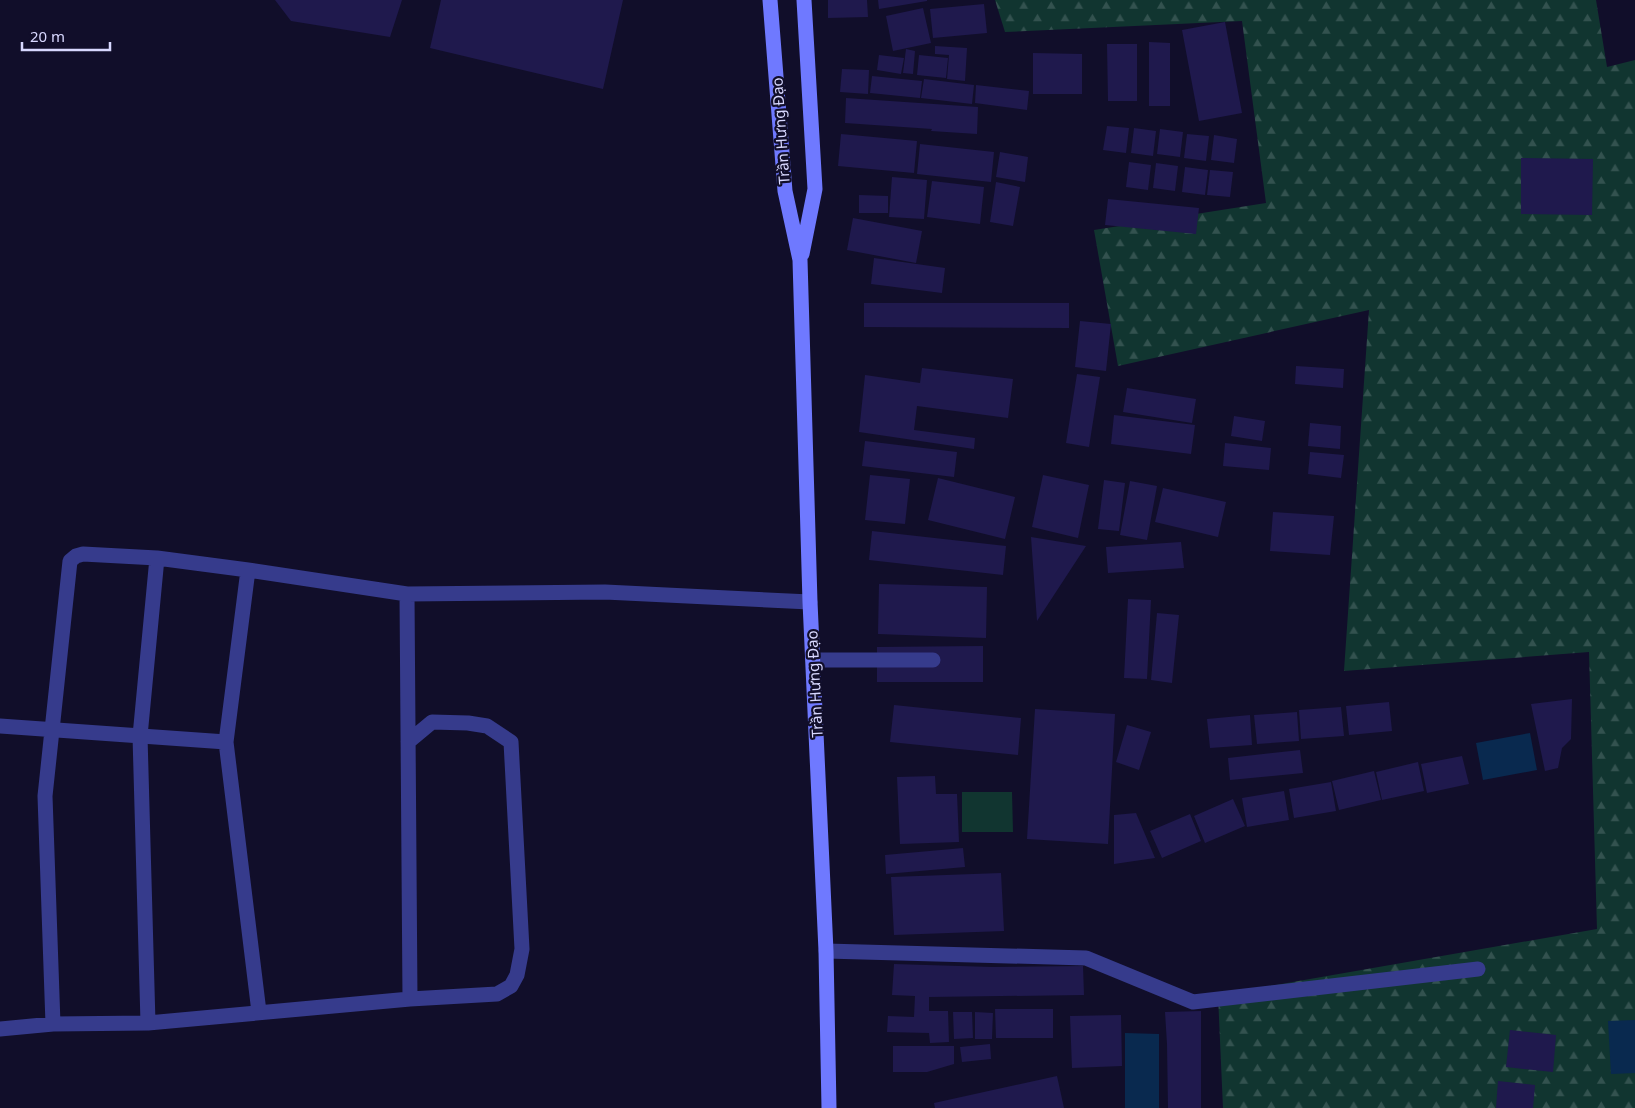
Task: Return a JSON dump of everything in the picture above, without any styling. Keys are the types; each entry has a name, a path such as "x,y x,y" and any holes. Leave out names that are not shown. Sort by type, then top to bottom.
{"main road":[{"name":"Trần Hưng Đạo","path":"770,0 785,191 800,260 810,602 826,952 829,1108"},
{"name":"Trần Hưng Đạo","path":"800,260 816,189 804,0"}],"street":[{"path":"53,1024 45,796 70,561 76,556 82,554 157,558 407,594 605,592 810,602"},
{"path":"148,1023 140,736 157,558"},
{"path":"248,570 226,742 260,1012"},
{"path":"407,594 410,999"},
{"path":"813,660 933,660"},
{"path":"0,1029 53,1024 148,1023 410,999 498,994 511,986 517,975 522,949 510,742 487,726 468,723 432,722 408,742"},
{"path":"0,726 226,742"},
{"path":"826,952 1086,958 1193,1002 1478,969"}],"green space":[{"path":"995,0 1596,0 1607,67 1635,60 1635,1108 1223,1108 1218,995 1597,929 1589,652 1344,671 1369,310 1118,366 1094,230 1266,203 1242,21 1005,32"},
{"path":"962,792 1012,792 1013,832 962,832"}],"water":[{"path":"1530,733 1537,770 1483,780 1476,743"},
{"path":"1635,1020 1635,1073 1611,1074 1608,1021"},
{"path":"1125,1033 1159,1034 1159,1108 1125,1108"}],"building":[{"path":"275,0 402,0 390,37 291,21"},
{"path":"441,0 623,0 603,89 430,48"},
{"path":"828,0 867,0 868,17 828,18"},
{"path":"878,0 927,0 927,1 879,9"},
{"path":"984,4 987,33 933,38 930,9"},
{"path":"923,8 931,43 893,51 886,16"},
{"path":"1225,22 1242,113 1199,121 1182,30"},
{"path":"1149,42 1170,43 1170,106 1149,106"},
{"path":"1107,44 1137,44 1137,101 1108,101"},
{"path":"935,46 967,48 965,81 947,79 949,55 935,54"},
{"path":"906,49 915,51 913,74 903,73"},
{"path":"1033,53 1082,54 1082,94 1033,94"},
{"path":"879,55 904,58 901,74 877,70"},
{"path":"919,55 948,58 946,78 917,75"},
{"path":"842,69 869,70 868,94 840,92"},
{"path":"872,76 922,81 920,98 870,93"},
{"path":"924,79 974,85 972,104 921,98"},
{"path":"976,85 1029,91 1027,110 975,103"},
{"path":"846,98 978,107 977,134 845,123"},
{"path":"1107,126 1129,128 1126,153 1103,150"},
{"path":"1134,128 1156,131 1153,156 1131,153"},
{"path":"1160,129 1183,132 1180,157 1157,154"},
{"path":"841,134 917,141 914,173 838,166"},
{"path":"1187,134 1209,136 1206,161 1184,158"},
{"path":"1214,135 1237,139 1234,163 1211,160"},
{"path":"920,144 994,152 991,182 917,174"},
{"path":"1000,152 1028,157 1025,182 996,177"},
{"path":"1521,158 1593,159 1592,215 1521,214"},
{"path":"1129,162 1151,165 1148,190 1126,187"},
{"path":"1156,163 1178,166 1175,191 1153,188"},
{"path":"1185,167 1208,170 1205,195 1182,192"},
{"path":"1210,170 1233,172 1230,197 1207,195"},
{"path":"892,177 927,180 924,219 889,217"},
{"path":"932,181 984,187 980,224 927,217"},
{"path":"996,182 1020,187 1013,226 990,222"},
{"path":"859,195 888,196 888,213 859,213"},
{"path":"1108,199 1199,208 1196,234 1105,225"},
{"path":"853,218 922,231 916,263 847,250"},
{"path":"874,258 945,268 942,293 871,284"},
{"path":"864,303 1069,303 1069,328 864,327"},
{"path":"1080,321 1111,324 1106,371 1075,367"},
{"path":"1296,366 1344,369 1343,388 1295,384"},
{"path":"922,368 1013,379 1008,418 917,406 914,430 975,438 974,449 859,432 865,375 920,383"},
{"path":"1077,374 1100,377 1089,447 1066,443"},
{"path":"1127,388 1196,399 1192,423 1123,412"},
{"path":"1114,415 1195,425 1191,454 1111,444"},
{"path":"1234,416 1265,421 1262,441 1231,436"},
{"path":"1310,423 1341,426 1340,449 1308,446"},
{"path":"865,441 957,452 954,477 862,466"},
{"path":"1225,443 1271,448 1269,470 1223,466"},
{"path":"1310,452 1344,455 1341,478 1308,474"},
{"path":"870,475 910,479 905,524 865,520"},
{"path":"1043,475 1089,485 1078,538 1032,527"},
{"path":"938,478 1015,497 1005,539 928,520"},
{"path":"1104,480 1125,483 1119,531 1098,529"},
{"path":"1130,481 1157,486 1147,540 1120,535"},
{"path":"1163,488 1226,502 1218,537 1155,522"},
{"path":"1273,512 1334,516 1330,555 1270,551"},
{"path":"872,531 1006,546 1003,575 869,560"},
{"path":"1031,537 1086,546 1037,621"},
{"path":"1181,542 1184,568 1108,573 1106,547"},
{"path":"879,584 987,587 986,638 878,634"},
{"path":"1128,599 1151,600 1147,679 1124,678"},
{"path":"1157,613 1179,615 1172,683 1151,680"},
{"path":"983,646 983,682 877,682 877,647"},
{"path":"1572,699 1571,739 1562,748 1558,768 1545,771 1531,704"},
{"path":"1389,702 1392,731 1349,735 1346,706"},
{"path":"894,705 1021,718 1018,755 890,742"},
{"path":"1341,707 1344,736 1301,739 1299,710"},
{"path":"1035,709 1115,714 1108,844 1027,839"},
{"path":"1297,712 1299,741 1257,744 1254,715"},
{"path":"1250,715 1252,745 1210,748 1207,719"},
{"path":"1127,725 1151,732 1139,770 1116,762"},
{"path":"1300,750 1303,773 1230,780 1228,758"},
{"path":"1462,756 1469,784 1427,793 1421,764"},
{"path":"1418,762 1424,791 1382,800 1376,772"},
{"path":"1374,771 1381,800 1339,810 1332,781"},
{"path":"935,776 936,794 957,794 959,842 900,844 897,777"},
{"path":"1331,782 1336,811 1294,818 1289,789"},
{"path":"1284,791 1289,820 1247,827 1242,798"},
{"path":"1233,799 1245,826 1205,843 1194,816"},
{"path":"1136,813 1155,858 1114,864 1114,815"},
{"path":"1190,814 1201,841 1162,858 1150,831"},
{"path":"963,848 965,867 886,874 885,855"},
{"path":"1001,873 1004,931 894,935 891,877"},
{"path":"894,964 992,967 1083,966 1084,995 929,997 929,1011 948,1011 949,1042 930,1043 929,1033 887,1032 888,1016 914,1017 915,996 892,995"},
{"path":"995,1009 1053,1009 1053,1038 996,1038"},
{"path":"1201,1011 1201,1108 1168,1108 1165,1012"},
{"path":"953,1012 972,1012 973,1038 954,1039"},
{"path":"975,1012 993,1013 992,1039 975,1039"},
{"path":"1121,1015 1122,1066 1072,1068 1070,1016"},
{"path":"1510,1030 1556,1035 1553,1072 1506,1067"},
{"path":"990,1044 991,1059 962,1062 960,1047"},
{"path":"893,1046 954,1046 954,1064 927,1072 893,1072"},
{"path":"1057,1076 1064,1108 935,1108 934,1103"},
{"path":"1498,1081 1535,1085 1533,1108 1496,1108"}]}
